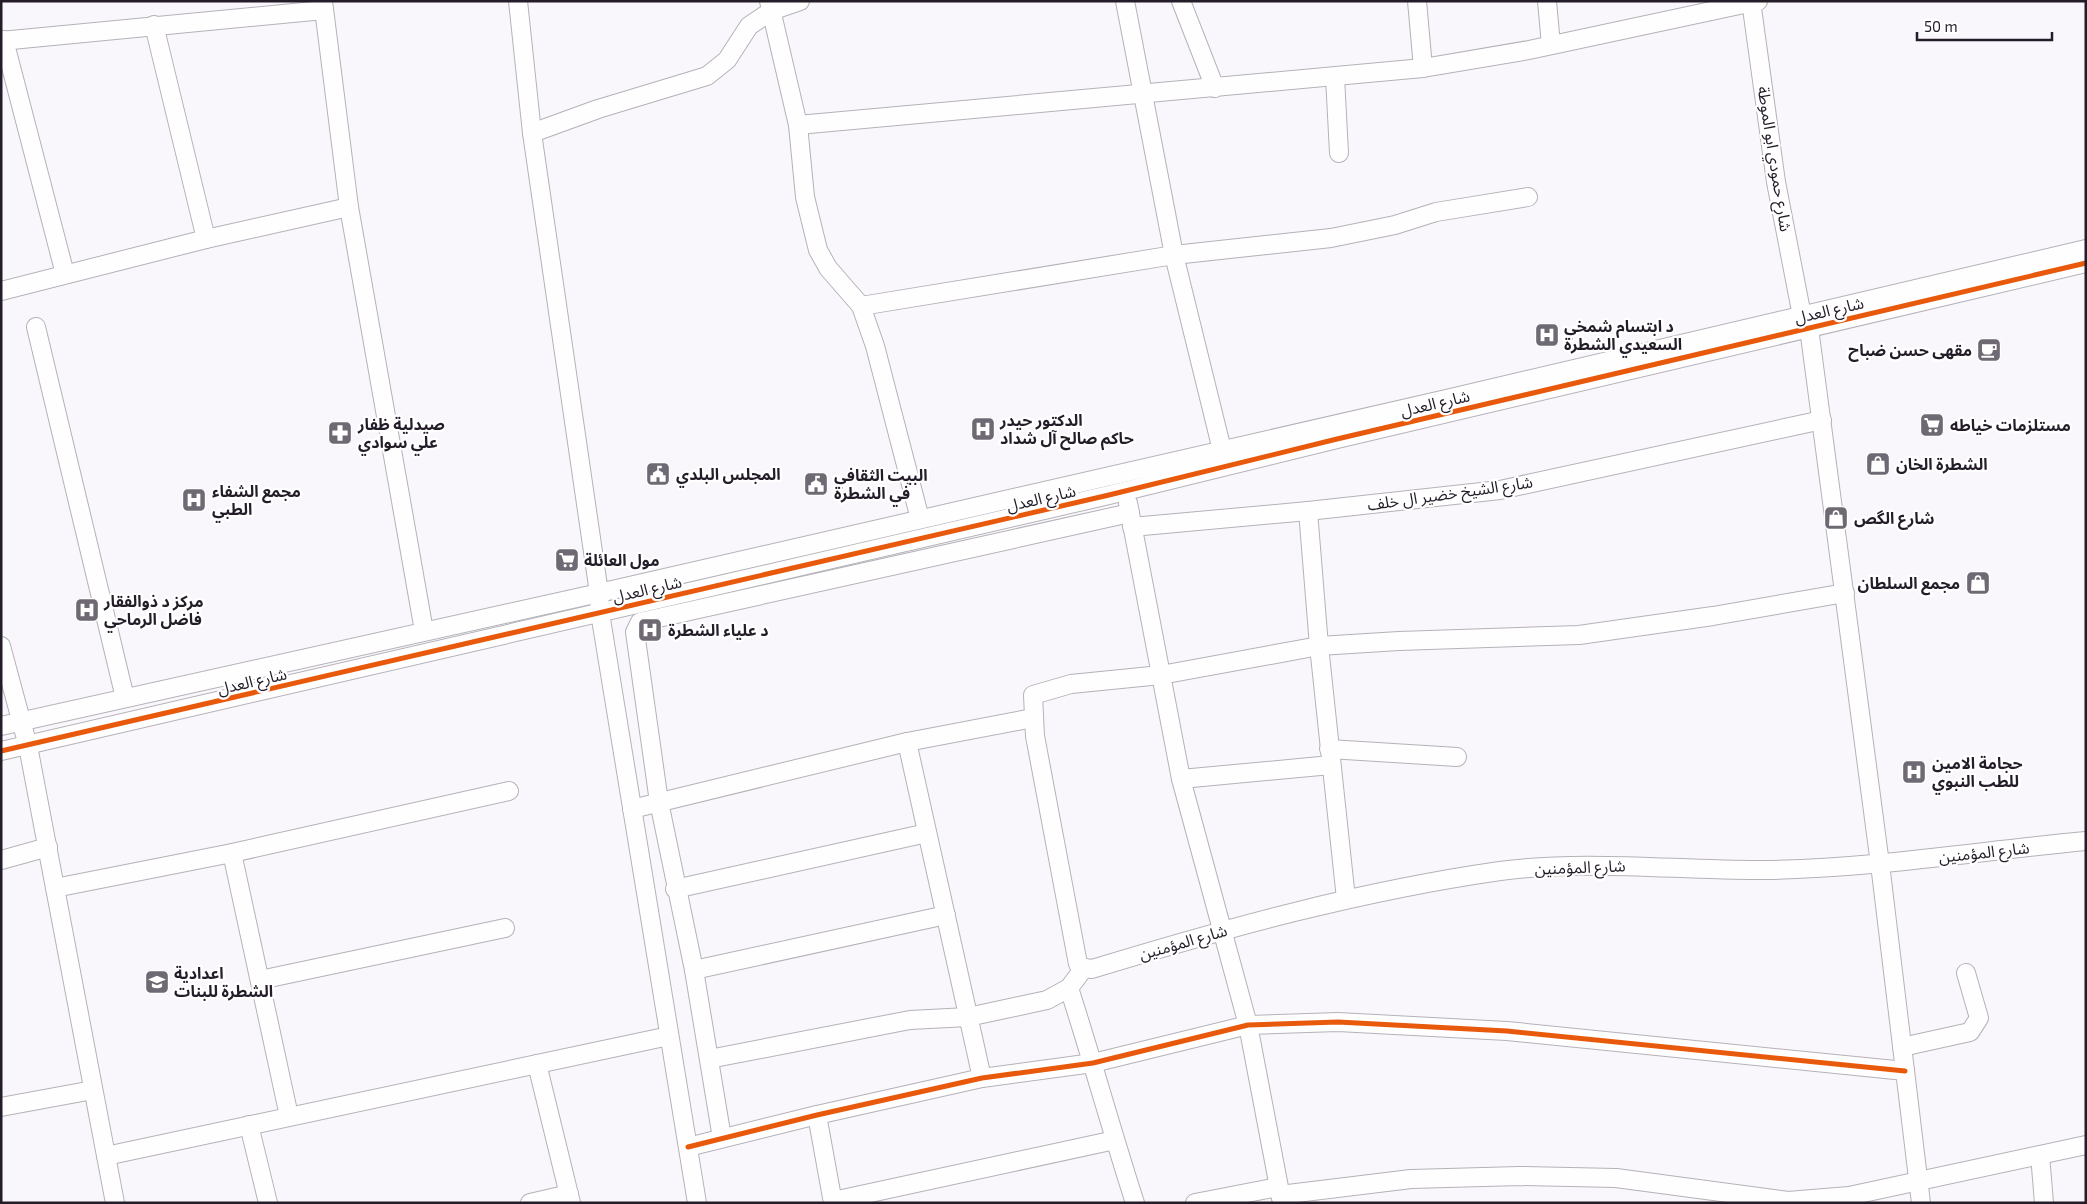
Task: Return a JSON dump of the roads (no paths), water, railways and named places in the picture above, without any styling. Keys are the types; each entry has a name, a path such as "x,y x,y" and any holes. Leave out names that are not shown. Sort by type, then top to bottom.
{"street":[{"path":"518,1 532,133 599,593 600,613 697,1203"},
{"path":"532,133 598,109 707,76 727,60 749,26 770,6 800,1"},
{"path":"1125,1 1174,255 1222,450"},
{"path":"1181,1 1215,88"},
{"path":"1417,1 1422,68"},
{"path":"1547,1 1551,46"},
{"path":"798,125 1422,68 1551,46 1754,2"},
{"name":"شارع حمودي ابو الموطة","path":"1754,2 1776,182 1806,322 1822,420 1880,864 1921,1203"},
{"path":"65,274 2,40 323,6 349,207 424,632"},
{"path":"770,6 798,125 805,197 818,250 828,268 861,306 875,346 920,519"},
{"path":"154,25 206,240"},
{"path":"1335,76 1339,153"},
{"path":"861,306 1174,255 1331,238 1395,225 1436,212 1528,197"},
{"path":"1,291 65,274 349,207"},
{"name":"شارع العدل","path":"1,751 1125,491 1806,322 2086,249"},
{"name":"شارع العدل","path":"1,726 599,593 1222,450 1806,322 2086,264"},
{"path":"36,327 125,698"},
{"name":"شارع الشيخ خضير ال خلف","path":"659,802 635,632 640,622 1131,520 1308,511 1500,490 1822,420"},
{"path":"1125,491 1181,779 1248,1025 1280,1195"},
{"path":"1308,511 1318,646 1346,899"},
{"path":"709,1059 910,1020 968,1017 1047,1000 1070,988 1084,968 1078,964 1032,718 1033,695 1071,684 1161,675 1318,646 1579,635 1713,616 1844,593"},
{"path":"1,646 28,746 114,1203"},
{"path":"632,809 907,742 1032,718"},
{"path":"907,742 982,1078"},
{"path":"1181,779 1330,757 1457,757"},
{"path":"55,888 232,852 509,791"},
{"path":"659,802 694,970 722,1138"},
{"path":"676,889 927,833"},
{"name":"شارع المؤمنين","path":"1084,968 1092,969 1222,930 1346,899 1500,871 1553,866 1633,865 1768,870 1880,864 2086,841"},
{"path":"1,860 48,847"},
{"path":"232,852 290,1116"},
{"path":"694,970 946,916"},
{"path":"260,980 505,928"},
{"path":"1902,1047 1970,1032 1979,1018 1966,973"},
{"path":"1070,988 1135,1203"},
{"path":"688,1147 817,1115 982,1078 1094,1063 1248,1025 1338,1022 1507,1031 1905,1071"},
{"path":"106,1156 669,1036"},
{"path":"530,1203 570,1198 537,1064"},
{"path":"1,1107 93,1090"},
{"path":"817,1115 833,1202 1115,1140"},
{"path":"249,1125 268,1203"},
{"path":"1195,1203 1411,1179 1520,1176 1616,1178 1788,1201 1849,1196 1919,1183 2086,1145"},
{"path":"2040,1155 2044,1203"}],"place":[{"name":"د ابتسام شمخي السعيدي الشطرة","path":"1547,335"},
{"name":"مقهى حسن ضباح","path":"1989,350"},
{"name":"مستلزمات خياطه","path":"1932,425"},
{"name":"الدكتور حيدر حاكم صالح آل شداد","path":"983,429"},
{"name":"صيدلية ظفار علي سوادي","path":"340,433"},
{"name":"الشطرة الخان","path":"1878,464"},
{"name":"المجلس البلدي","path":"658,474"},
{"name":"البيت الثقافي في الشطرة","path":"816,484"},
{"name":"مجمع الشفاء الطبي","path":"194,500"},
{"name":"شارع الگص","path":"1836,518"},
{"name":"مول العائلة","path":"567,560"},
{"name":"مجمع السلطان","path":"1978,583"},
{"name":"مركز د ذوالفقار فاضل الرماحي","path":"87,610"},
{"name":"د علياء الشطرة","path":"650,630"},
{"name":"حجامة الامين للطب النبوي","path":"1914,772"},
{"name":"اعدادية الشطرة للبنات","path":"157,982"}]}
